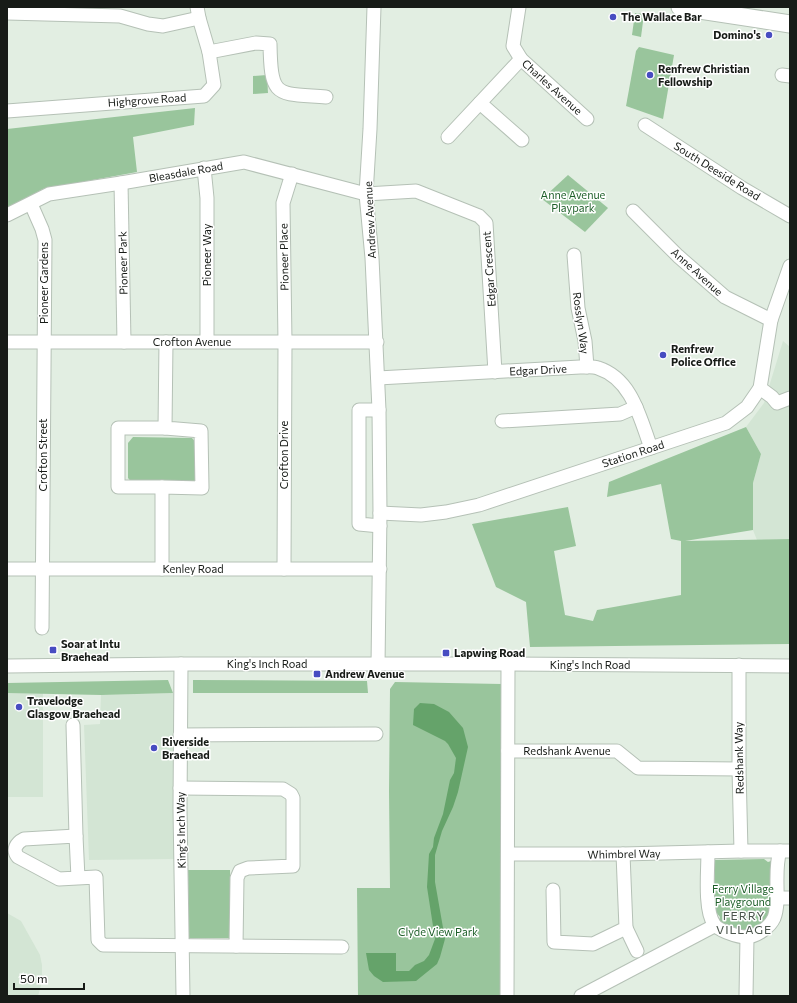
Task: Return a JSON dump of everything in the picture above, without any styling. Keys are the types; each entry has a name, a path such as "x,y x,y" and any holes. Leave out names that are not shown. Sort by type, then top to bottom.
{"main road":[{"path":"680,7 790,24"}],"street":[{"name":"Andrew Avenue","path":"374,7 370,130 366,194 372,258 379,410 380,569 378,665"},
{"name":"Charles Avenue","path":"519,7 513,46 520,59 587,119"},
{"name":"Highgrove Road","path":"7,13 120,16 148,24 163,26 198,12 209,52 214,85 204,96 7,111"},
{"path":"209,52 256,43 270,44 271,68 274,83 279,90 287,94 326,97"},
{"path":"448,137 520,59"},
{"path":"480,103 522,140"},
{"name":"South Deeside Road","path":"645,125 742,188 790,216"},
{"name":"Bleasdale Road","path":"7,215 48,194 244,162 366,194"},
{"name":"Pioneer Way","path":"204,168 207,198 206,342"},
{"name":"Pioneer Place","path":"285,342 284,203 292,174"},
{"name":"Pioneer Park","path":"122,183 124,342"},
{"name":"Edgar Crescent","path":"366,194 416,191 479,216 486,223 495,372"},
{"name":"Pioneer Gardens","path":"31,204 45,240 44,342"},
{"name":"Anne Avenue","path":"633,211 678,256 725,297 771,320"},
{"name":"Rosslyn Way","path":"574,255 578,308 585,341 587,367"},
{"name":"Station Road","path":"380,519 446,512 479,505 726,423 747,407 760,388 771,320 789,273"},
{"name":"Crofton Avenue","path":"7,342 377,342"},
{"name":"Crofton Street","path":"42,628 44,342"},
{"path":"165,428 166,342"},
{"name":"Crofton Drive","path":"284,569 285,342"},
{"name":"Edgar Drive","path":"378,378 587,367 598,368 617,379 632,397 650,448"},
{"path":"760,388 777,403 790,398"},
{"path":"502,421 620,414 636,407"},
{"path":"379,410 359,410 359,524 380,519"},
{"path":"118,428 165,428 201,431 202,488 162,487 118,487 118,428"},
{"path":"162,487 162,569"},
{"name":"Kenley Road","path":"7,569 380,569"},
{"name":"King's Inch Road","path":"7,666 182,664 790,666"},
{"name":"King's Inch Way","path":"182,664 180,788 183,996"},
{"path":"507,996 508,664"},
{"name":"Redshank Way","path":"739,665 741,851"},
{"path":"73,726 78,878"},
{"path":"180,736 376,734"},
{"name":"Redshank Avenue","path":"508,751 617,751 638,768 739,770"},
{"path":"180,788 283,789 287,790 292,798 293,866 248,868 240,871 237,878 236,946"},
{"path":"76,836 24,839 19,841 15,849 15,854 60,879 96,877 98,940 102,945 342,946"},
{"path":"708,852 708,908 714,926 734,935 747,937 765,929 774,918 776,909 777,861 785,851"},
{"name":"Whimbrel Way","path":"508,854 623,854 785,851"},
{"path":"623,854 626,928 637,951"},
{"path":"553,890 554,942 593,944 626,928"},
{"path":"776,898 790,898"},
{"path":"581,996 714,926"},
{"path":"746,996 747,937"}],"shaded area":[{"path":"783,341 790,347 790,539 757,540 753,530 753,483 761,454 746,427 764,403"},
{"path":"7,693 43,693 43,797 7,797"},
{"path":"173,693 174,859 89,860 84,725 100,724 101,695"},
{"path":"420,703 434,704 449,712 463,728 468,747 458,792 442,831 435,855 435,882 445,939 437,964 416,981 383,982 374,976 369,970 366,953 396,953 396,971 409,971 415,965 424,961 429,955 435,939 427,887 429,854 433,847 434,838 443,814 450,780 454,773 456,758 445,741 413,725 414,709"},
{"path":"7,913 21,921 40,955 42,965 42,982 38,996 7,996"}],"green space":[{"path":"635,13 644,14 641,37 632,35"},
{"path":"639,47 674,55 663,119 626,106 636,51"},
{"path":"267,75 268,93 253,94 253,76"},
{"path":"195,108 194,125 133,137 137,172 43,189 7,209 7,129"},
{"name":"Anne Avenue Playpark","path":"568,175 608,208 585,232 542,199"},
{"path":"746,427 761,454 753,483 753,530 685,541 790,539 790,644 530,647 526,602 496,587 472,524 568,507 576,546 554,551 565,615 593,621 597,610 681,595 681,541 671,539 661,484 607,497 609,482"},
{"path":"133,437 192,438 197,444 197,479 191,485 133,484 128,478 128,443"},
{"path":"168,680 173,693 101,695 7,693 7,683"},
{"path":"193,680 367,681 368,693 193,693"},
{"name":"Clyde View Park","path":"395,682 502,684 501,996 358,996 357,888 390,888 390,689"},
{"name":"Ferry Village Playground","path":"764,859 768,862 771,861 772,864 773,898 769,916 766,921 751,930 739,931 728,928 719,920 720,917 715,911 715,860"},
{"path":"188,870 230,870 231,938 189,938"}],"place":[{"name":"The Wallace Bar","path":"613,17"},
{"name":"Domino's","path":"769,35"},
{"name":"Renfrew Christian Fellowship","path":"650,75"},
{"name":"Renfrew Police Office","path":"663,355"},
{"name":"Soar at Intu Braehead","path":"53,650"},
{"name":"Lapwing Road","path":"446,653"},
{"name":"Andrew Avenue","path":"317,674"},
{"name":"Travelodge Glasgow Braehead","path":"19,707"},
{"name":"Riverside Braehead","path":"154,748"}],"district":[{"name":"FERRY VILLAGE","path":"744,923"}]}
